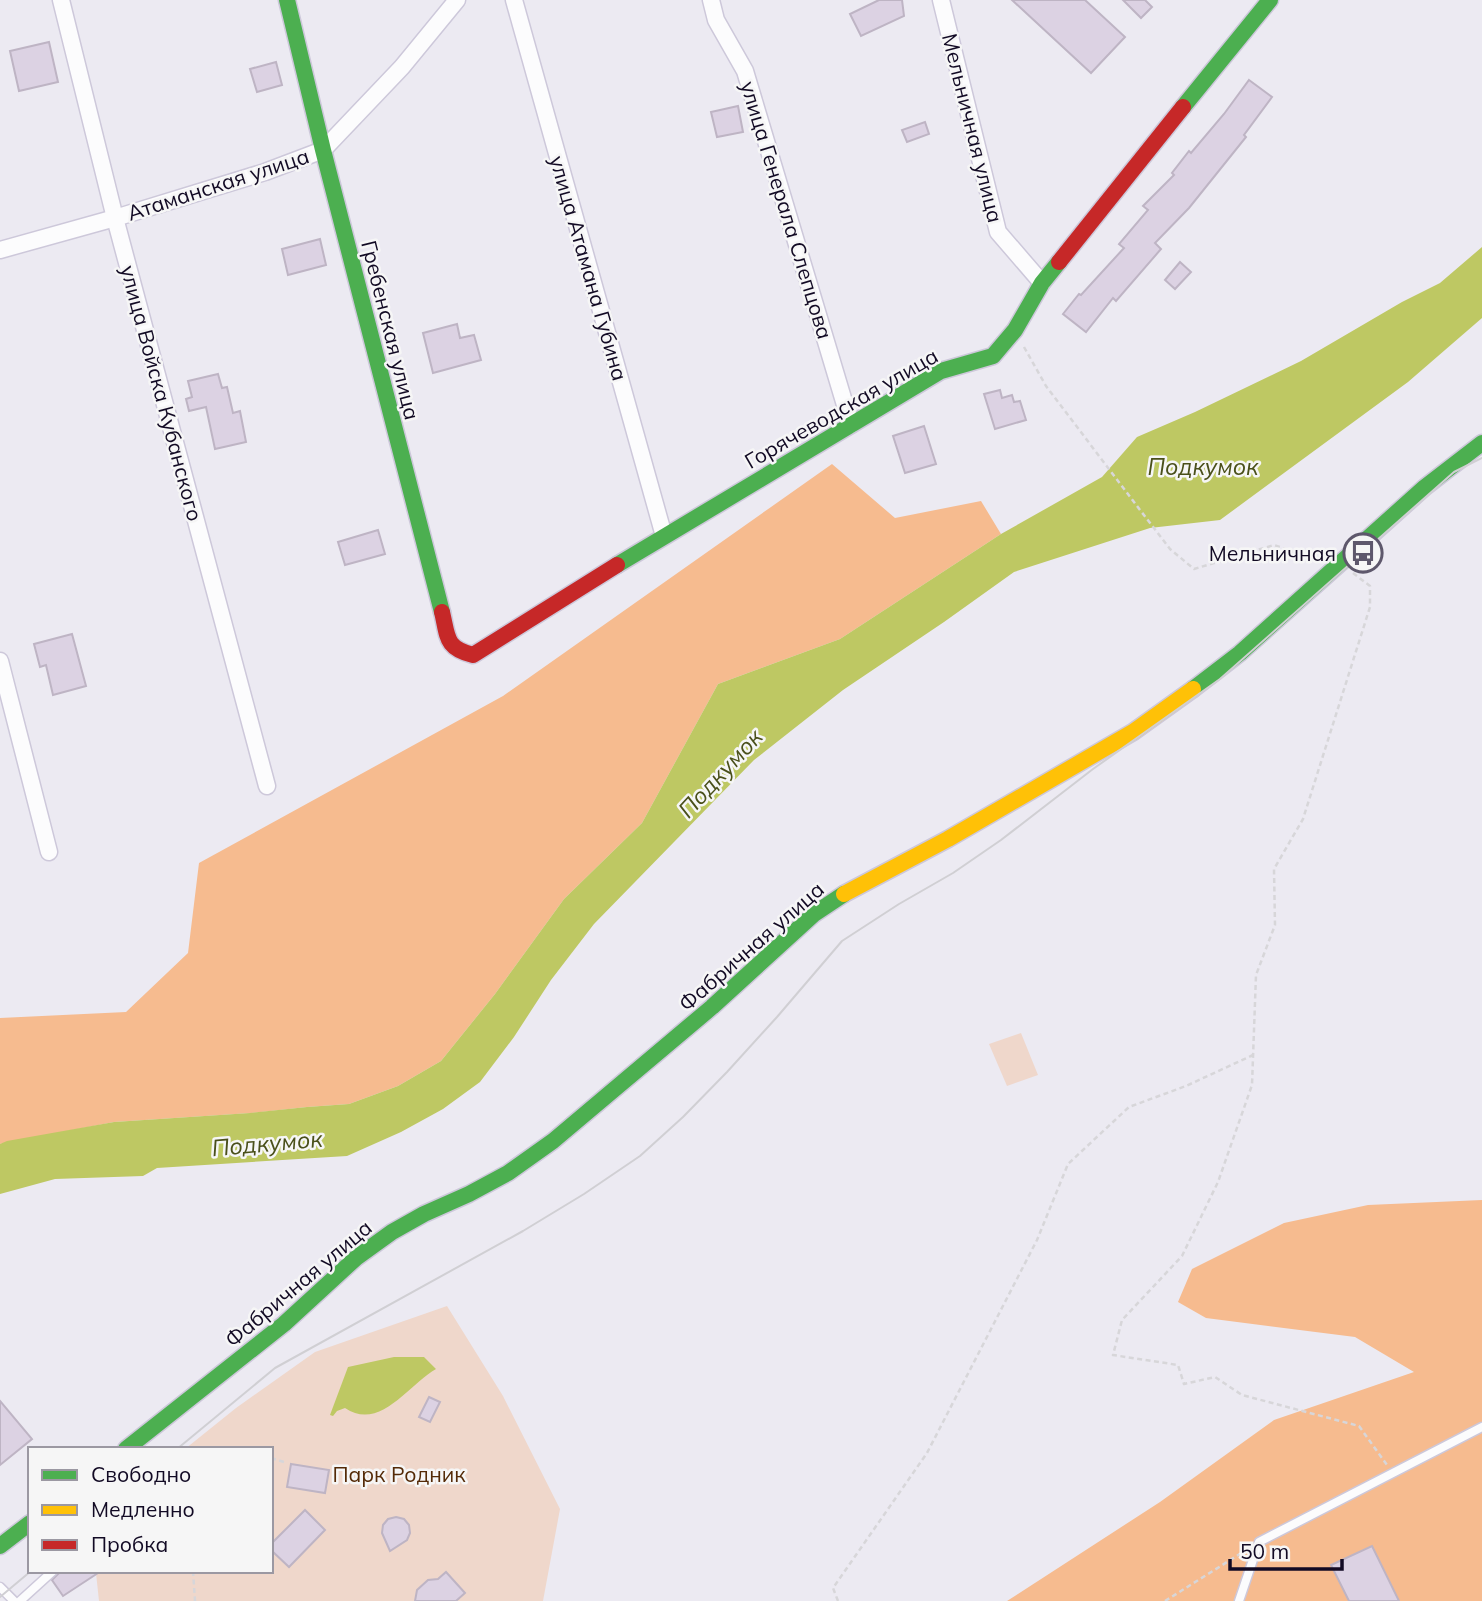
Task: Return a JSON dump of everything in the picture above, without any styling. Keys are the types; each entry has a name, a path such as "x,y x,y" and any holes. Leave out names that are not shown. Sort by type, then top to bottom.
{"street":[{"name":"улица Войска Кубанского","path":"61,0 115,218 267,786"},
{"name":"Гребенская улица","path":"287,0 449,641 458,651 473,655"},
{"name":"Атаманская улица","path":"0,250 265,172 323,150 402,67 457,0"},
{"name":"улица Атамана Губина","path":"513,0 664,536"},
{"name":"улица Генерала Слепцова","path":"711,0 716,20 745,71 851,425"},
{"name":"Мельничная улица","path":"941,0 998,232 1042,283"},
{"name":"Горячеводская улица","path":"473,655 664,536 941,371 993,356 1015,330 1042,283 1269,0"},
{"name":"Фабричная улица","path":"129,1447 284,1324 356,1258 402,1226 508,1172 552,1141 712,1007 814,914 848,892 948,839 1133,732 1180,699 1240,653 1425,487 1482,443"},
{"path":"0,662 49,852"},
{"path":"0,1546 28,1525"}],"lane":[{"path":"1239,1601 1259,1542 1482,1427"},
{"path":"20,1601 51,1573"},
{"path":"0,1587 14,1601"}],"path":[{"path":"1015,330 1046,386 1170,549 1194,569 1274,545 1352,573 1370,586 1370,607 1303,819 1274,869 1275,925 1256,975 1252,1085 1217,1182 1182,1256 1122,1320 1113,1355 1178,1365 1184,1384 1214,1377 1242,1395 1359,1426 1393,1473"},
{"path":"838,1601 833,1588 927,1453 1037,1240 1068,1164 1129,1107 1186,1086 1253,1055"},
{"path":"273,1459 284,1462"},
{"path":"1166,1601 1259,1542"},
{"path":"193,1573 195,1601"}],"green space":[{"path":"1021,1033 1038,1075 1007,1086 989,1044"},
{"name":"Парк Родник","path":"447,1306 503,1396 560,1509 543,1601 99,1601 96,1573 273,1573 273,1447 187,1447 236,1408 315,1352"}],"shaded area":[{"path":"832,464 895,518 981,501 1001,534 840,639 718,684 642,823 564,899 495,994 441,1061 398,1086 349,1104 114,1122 0,1144 0,1018 126,1012 188,953 199,863 503,696"},
{"path":"1482,1200 1482,1601 1007,1601 1160,1502 1274,1420 1414,1372 1355,1337 1206,1318 1178,1302 1192,1269 1284,1223 1368,1205"}],"water":[{"name":"Подкумок","path":"1482,247 1482,318 1408,382 1220,520 1150,528 1014,572 843,690 754,760 594,924 551,980 514,1037 480,1082 443,1109 401,1132 347,1156 157,1168 143,1176 55,1179 0,1194 0,1144 7,1141 114,1122 349,1104 398,1086 441,1061 495,994 564,899 642,823 718,684 840,639 1001,534 1102,477 1137,437 1301,361 1440,283"},
{"path":"394,1357 424,1357 436,1369 382,1410 358,1414 345,1408 333,1416 330,1415 348,1367"}],"building":[{"path":"879,0 902,0 904,16 861,36 850,14"},
{"path":"1012,0 1085,0 1125,37 1091,73"},
{"path":"1123,0 1145,0 1152,7 1141,18"},
{"path":"49,42 58,82 19,91 10,51"},
{"path":"276,62 282,85 257,92 250,69"},
{"path":"1249,80 1272,97 1244,135 1246,137 1189,208 1155,243 1161,249 1116,301 1113,298 1086,332 1063,314 1124,248 1119,244 1148,210 1143,206 1174,175 1172,173 1189,151 1191,153 1224,114"},
{"path":"738,106 743,132 717,137 711,112"},
{"path":"925,122 929,134 907,142 902,130"},
{"path":"320,239 326,265 288,275 282,249"},
{"path":"1180,262 1191,272 1175,289 1165,280"},
{"path":"457,324 460,338 474,335 481,360 433,373 423,333"},
{"path":"218,374 222,388 227,387 233,413 240,411 246,442 215,449 206,407 189,411 186,399 192,397 188,381"},
{"path":"1000,390 1002,398 1012,395 1014,402 1020,401 1026,420 995,429 984,394"},
{"path":"924,426 936,464 905,473 893,436"},
{"path":"378,530 385,554 345,565 338,542"},
{"path":"72,634 86,686 53,695 46,665 40,667 34,644"},
{"path":"429,1397 440,1402 430,1422 419,1417"},
{"path":"0,1401 32,1439 0,1465"},
{"path":"291,1464 329,1470 325,1493 287,1487"},
{"path":"305,1510 325,1530 289,1567 273,1552 273,1542"},
{"path":"388,1519 404,1519 409,1525 410,1533 407,1540 390,1551 382,1533 383,1525"},
{"path":"1372,1546 1399,1601 1349,1601 1331,1565"},
{"path":"446,1572 465,1593 456,1601 415,1601 417,1590 428,1580 438,1579"},
{"path":"59,1573 98,1573 63,1596 52,1580"}],"tram line":[{"path":"179,1447 275,1368 523,1231 640,1156 727,1072 842,941 953,873 1001,840 1093,769 1220,679 1454,472 1482,458"},
{"path":"0,1597 29,1573"}],"traffic: fast":[{"path":"287,0 442,612"},
{"path":"1183,107 1270,0"},
{"path":"617,565 941,371 993,356 1015,330 1042,283 1059,262"},
{"path":"1193,689 1240,653 1425,487 1482,443"},
{"path":"129,1447 284,1324 356,1258 392,1232 508,1173 553,1141 712,1007 814,914 844,894"},
{"path":"0,1546 28,1525"}],"traffic: slow":[{"path":"844,894 948,839 1133,732 1193,689"}],"traffic: jam":[{"path":"1059,262 1183,107"},
{"path":"442,612 452,645 473,655 617,565"}],"place":[{"name":"Мельничная","path":"1363,553"}]}
